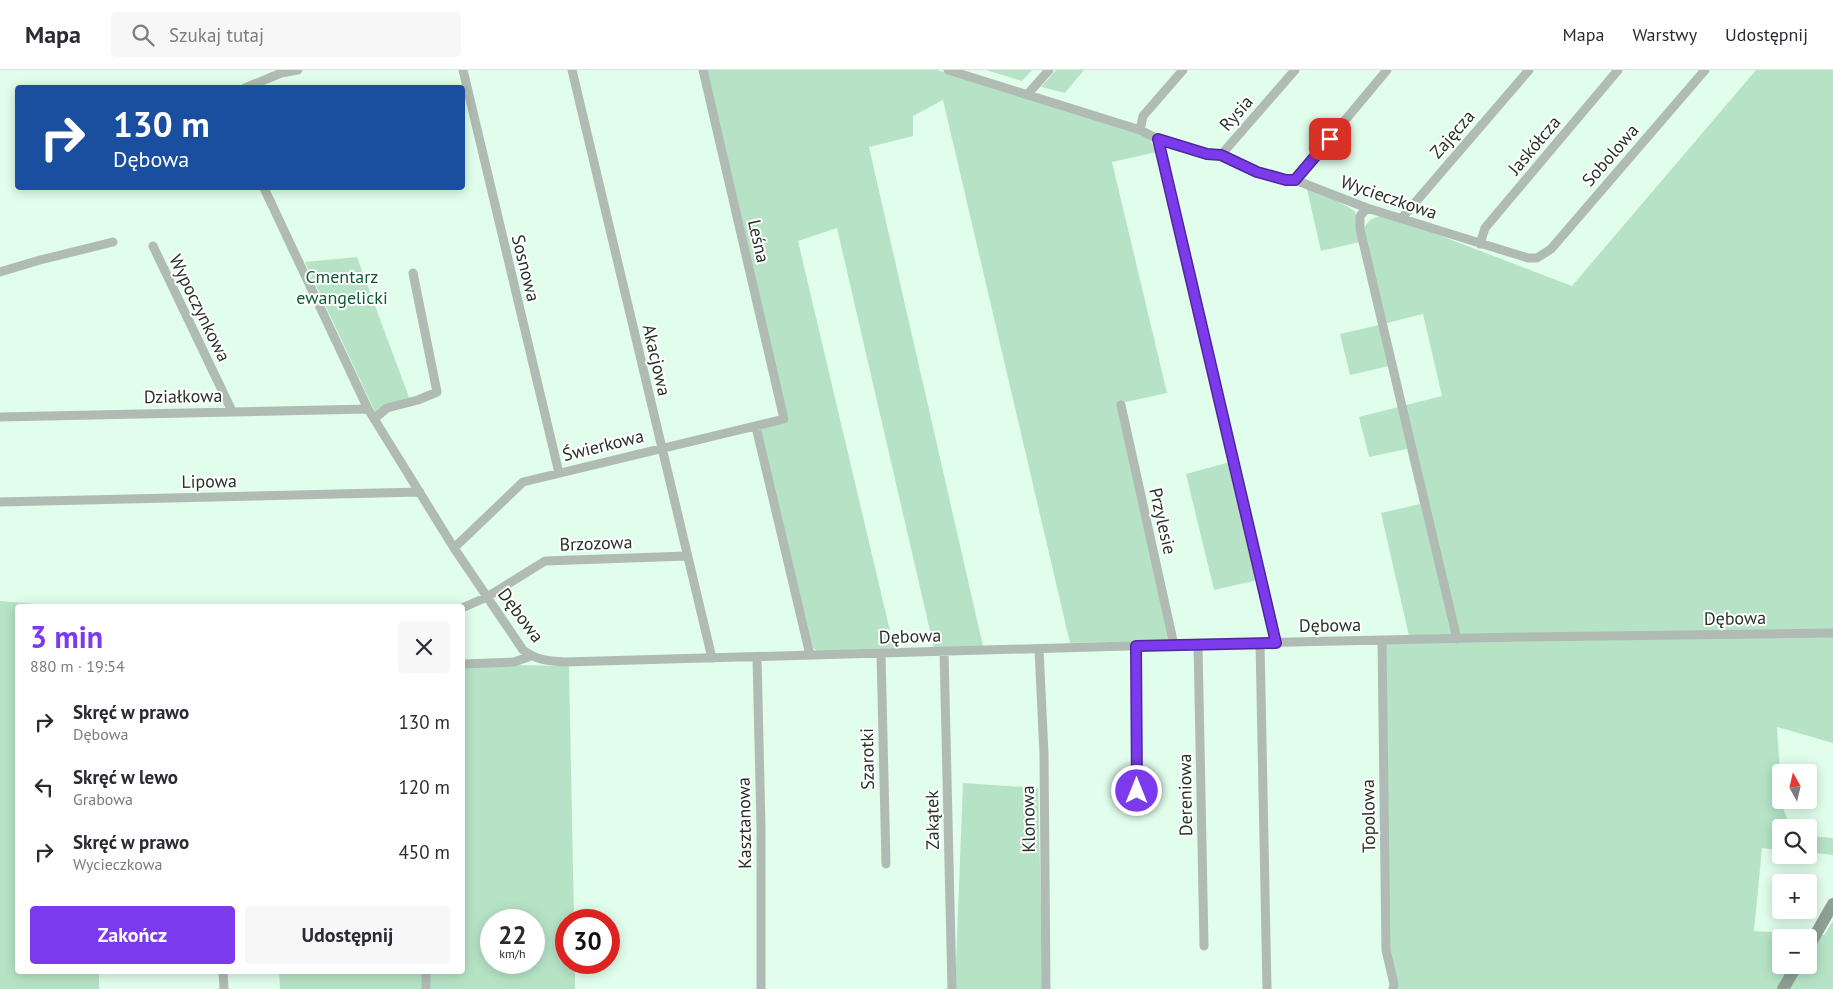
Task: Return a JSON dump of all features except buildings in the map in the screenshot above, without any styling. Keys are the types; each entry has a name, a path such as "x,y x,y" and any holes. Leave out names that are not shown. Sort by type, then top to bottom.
{"main road":[{"path":"1817,932 1833,904"},
{"path":"1783,989 1792,974"}],"street":[{"path":"252,85 281,72 298,70"},
{"name":"Sosnowa","path":"463,70 559,473"},
{"name":"Akacjowa","path":"572,70 712,658"},
{"name":"Leśna","path":"703,70 784,419"},
{"name":"Wycieczkowa","path":"948,70 1140,130 1158,139 1207,154 1221,155 1257,172 1286,180 1295,180 1401,219 1528,258 1537,258"},
{"path":"1027,95 1049,70"},
{"path":"1140,130 1143,116 1183,70"},
{"name":"Rysia","path":"1221,155 1295,70"},
{"path":"1295,180 1387,70"},
{"name":"Zajęcza","path":"1401,219 1529,70"},
{"name":"Jaskółcza","path":"1480,244 1486,228 1618,70"},
{"name":"Sobolowa","path":"1537,258 1551,249 1705,70"},
{"path":"1158,139 1276,643"},
{"name":"Dębowa","path":"265,190 368,409 454,548 523,650 531,656 544,661 810,656 1198,644 1833,633"},
{"path":"1367,208 1360,216 1360,229 1457,639"},
{"path":"0,272 114,242"},
{"name":"Wypoczynkowa","path":"153,246 232,411"},
{"path":"374,419 387,408 418,400 437,392 413,272"},
{"name":"Przylesie","path":"1121,405 1174,645"},
{"name":"Działkowa","path":"0,417 368,409"},
{"name":"Świerkowa","path":"454,548 523,482 784,419"},
{"path":"756,427 810,656"},
{"name":"Lipowa","path":"0,502 420,492"},
{"name":"Brzozowa","path":"465,607 487,597 545,560 687,556"},
{"name":"Topolowa","path":"1382,641 1386,950 1394,984 1393,989"},
{"path":"1260,643 1267,989"},
{"name":"Dereniowa","path":"1198,644 1204,946"},
{"path":"1136,646 1137,791"},
{"name":"Klonowa","path":"1039,649 1044,754 1046,989"},
{"name":"Zakątek","path":"944,651 952,989"},
{"name":"Szarotki","path":"881,653 886,864"},
{"path":"465,664 514,662 531,656"},
{"name":"Kasztanowa","path":"757,657 761,827 761,989"},
{"path":"223,974 224,989"},
{"path":"426,974 426,989"}],"green space":[{"path":"706,70 937,70 1145,135 1150,140 1157,152 1112,162 1167,393 1121,403 1171,639 1169,641 1070,643 943,100 913,116 913,136 869,147 983,646 934,648 837,228 798,241 894,648 817,651 813,648 759,427 786,420"},
{"path":"986,70 1032,70 1022,81"},
{"path":"1056,70 1084,70 1065,93 1041,87"},
{"path":"1756,70 1833,70 1833,743 1777,727 1779,764 1772,764 1772,809 1783,809 1788,819 1772,819 1772,849 1762,848 1754,931 1772,932 1772,974 1817,974 1817,935 1824,935 1833,921 1833,989 1395,989 1389,949 1383,644 1409,636 1381,513 1420,504 1407,449 1369,457 1359,417 1442,396 1423,314 1383,324 1364,229 1367,223 1375,218 1386,217 1402,221 1572,286"},
{"path":"1307,189 1330,197 1355,211 1360,242 1321,251"},
{"name":"Cmentarz ewangelicki","path":"357,257 410,400 376,414 305,262"},
{"path":"1379,325 1389,366 1350,375 1340,334"},
{"path":"1230,462 1258,580 1214,590 1186,474"},
{"path":"0,601 35,604 15,604 15,974 99,974 99,989 0,989"},
{"path":"569,666 574,909 555,909 555,974 575,974 575,989 429,989 429,974 465,974 465,667"},
{"path":"963,783 1038,788 1043,989 955,989"},
{"path":"1817,837 1833,838 1833,855 1817,853"},
{"path":"279,974 423,974 423,989 280,989"}],"route":[{"path":"1137,791 1136,646 1276,643 1158,139 1207,154 1221,155 1257,172 1286,180 1295,180 1330,139"}]}
